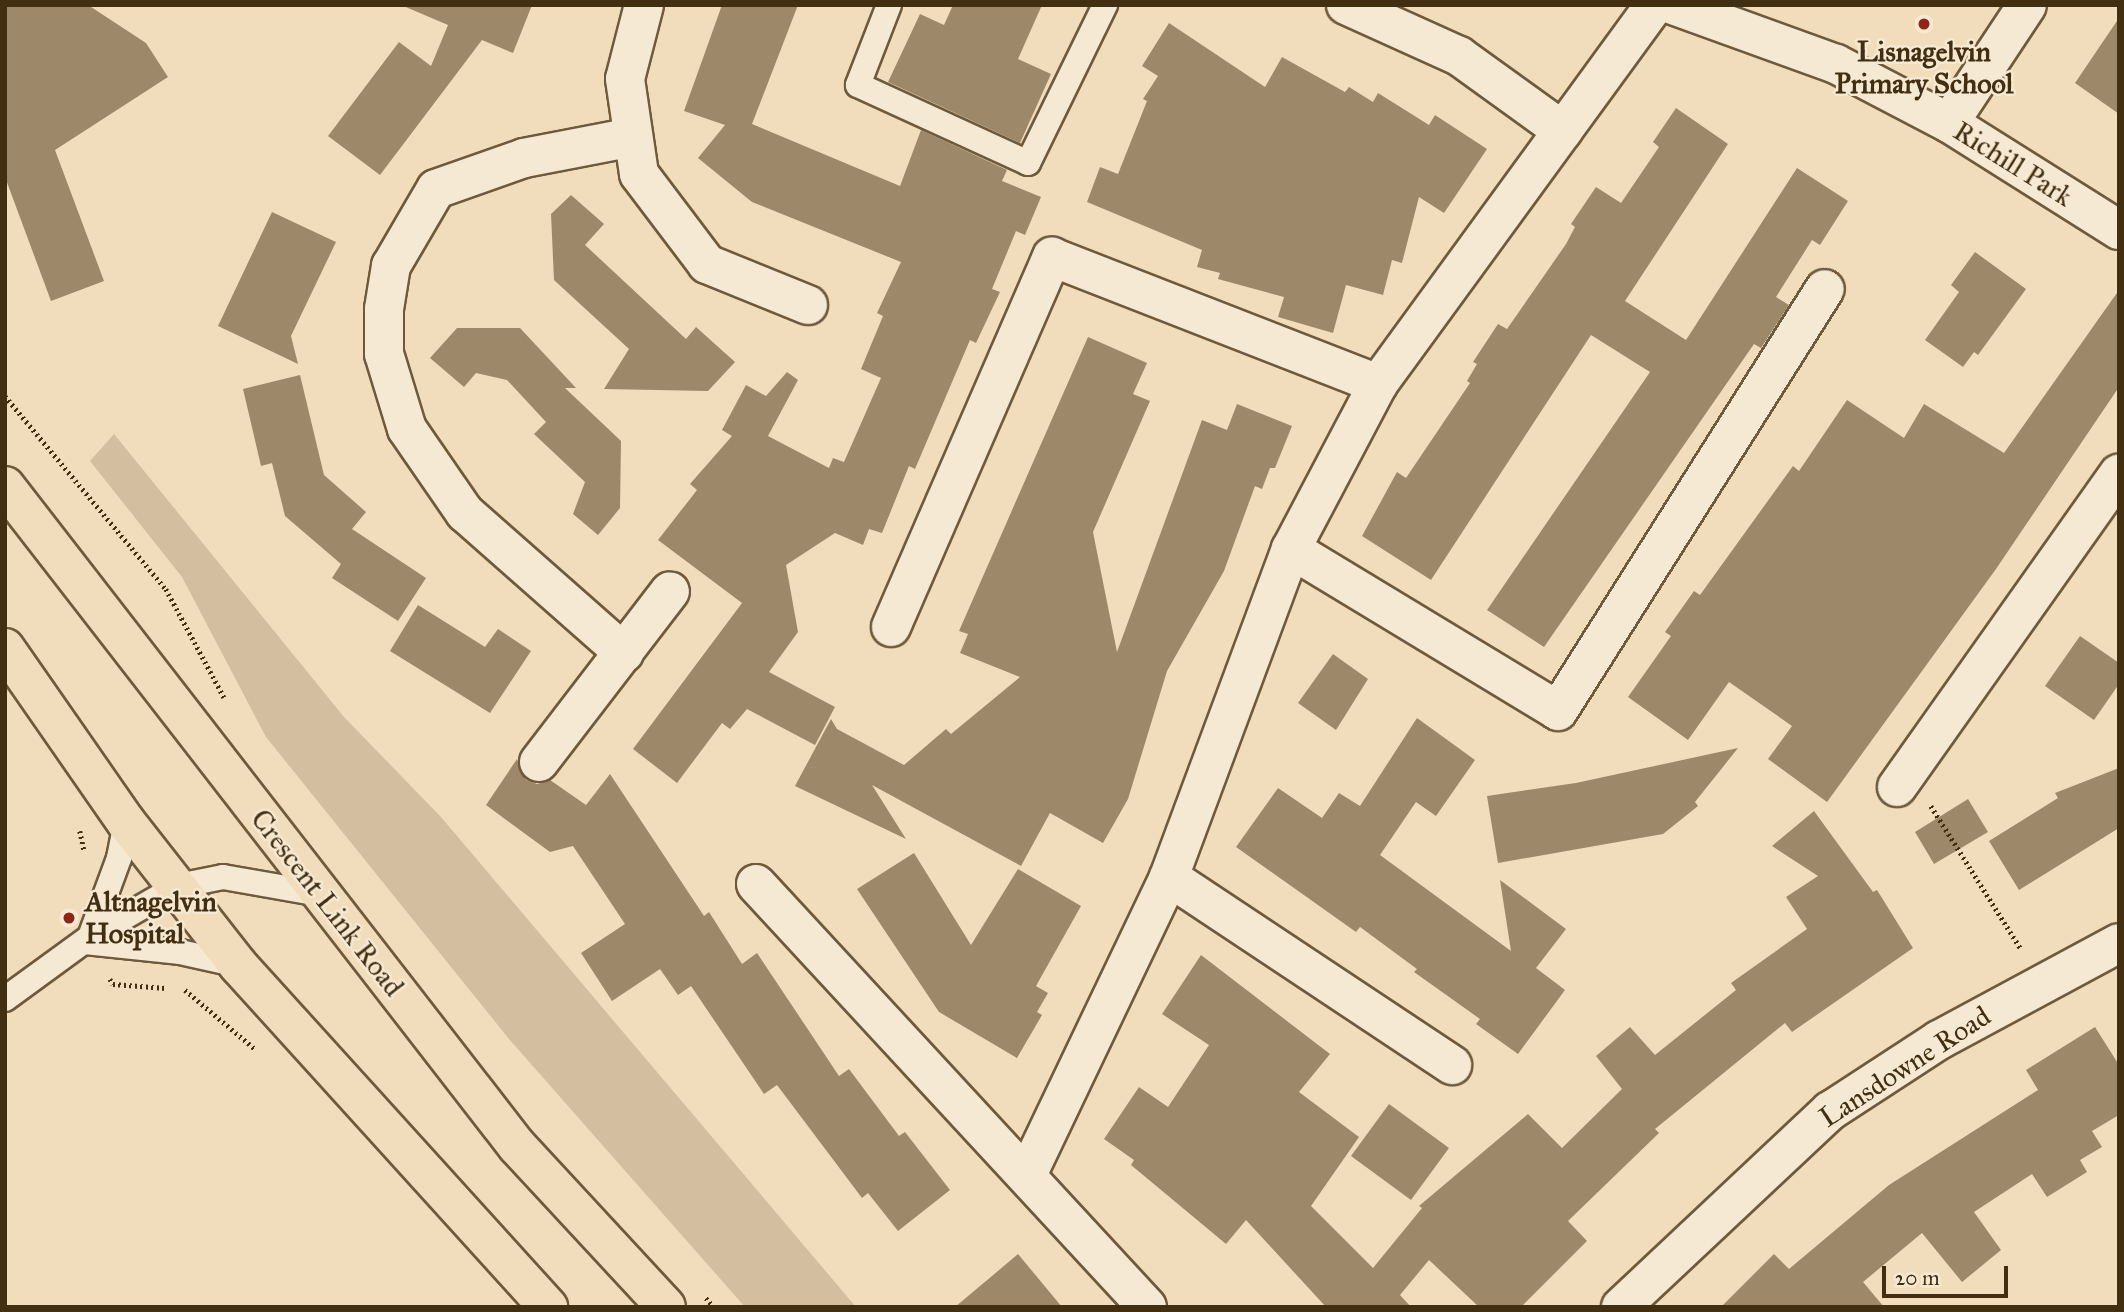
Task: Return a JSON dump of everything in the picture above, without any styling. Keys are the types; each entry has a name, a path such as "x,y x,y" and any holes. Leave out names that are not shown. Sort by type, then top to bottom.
{"highway":[{"name":"Crescent Link Road","path":"5,486 517,1146 681,1297"},
{"path":"5,649 126,822 238,965 548,1307"}],"street":[{"path":"644,5 625,79 639,174 707,264 808,305"},
{"path":"1346,5 1459,56 1563,131"},
{"path":"1027,1175 1169,877 1292,550 1378,384 1654,5"},
{"name":"Richill Park","path":"1672,5 1836,64 1949,123 2119,230"},
{"path":"1949,123 2027,5"},
{"path":"624,653 465,513 407,429 384,354 384,309 391,266 436,189 524,158 633,137"},
{"path":"891,626 1052,257 1378,384"},
{"path":"1292,550 1558,711 1825,289"},
{"path":"1897,787 2119,474"},
{"path":"539,762 670,591"},
{"path":"1169,877 1452,1065"},
{"path":"756,884 1147,1307"},
{"name":"Lansdowne Road","path":"1621,1307 1829,1111 1939,1040 2041,982 2119,943"}],"lane":[{"path":"889,5 858,85 1028,163 1105,5"},
{"path":"87,939 119,858 126,822"},
{"path":"5,999 87,939 178,886 223,877 320,894"},
{"path":"87,939 180,951 238,965"}],"path":[{"path":"5,396 166,589 228,705"},
{"path":"1897,787 1936,808 2041,982"},
{"path":"78,822 87,860"},
{"path":"113,984 186,990 264,1057"},
{"path":"681,1297 715,1307"}],"shaded area":[{"path":"114,434 344,717 441,817 856,1307 745,1307 509,1039 266,737 182,577 90,461"}],"building":[{"path":"5,5 88,5 146,43 168,77 55,150 104,281 51,301 5,177"},
{"path":"401,5 532,5 513,53 482,40 380,175 328,136 399,42 431,66 448,25"},
{"path":"722,5 798,5 752,124 900,186 921,130 1007,170 1002,181 1041,197 1025,235 1016,231 992,289 1000,292 976,343 970,340 915,469 909,466 882,533 869,529 863,545 835,533 786,565 798,632 769,672 835,707 815,745 747,709 730,729 722,723 677,783 633,749 742,603 658,540 697,490 690,484 732,436 722,430 746,385 766,396 787,372 798,380 768,436 829,468 833,458 844,462 881,378 861,369 883,316 877,313 901,262 752,202 698,158 725,125 684,111"},
{"path":"953,5 1042,5 1018,59 1051,74 1020,143 888,82 920,14 944,25"},
{"path":"2119,18 2119,114 2075,83"},
{"path":"1169,23 1265,87 1282,57 1345,92 1349,87 1373,102 1378,93 1429,125 1435,115 1487,149 1444,213 1419,197 1402,263 1392,260 1383,295 1346,285 1333,333 1278,317 1284,297 1218,279 1220,273 1197,267 1202,250 1087,202 1100,167 1118,174 1147,101 1143,99 1158,76 1142,66"},
{"path":"1676,108 1728,144 1625,301 1686,340 1797,168 1848,201 1820,245 1812,240 1776,297 1789,305 1761,348 1754,344 1544,647 1487,610 1650,372 1591,335 1431,580 1362,536 1397,472 1406,478 1470,383 1467,381 1477,364 1473,362 1498,324 1507,329 1566,244 1575,227 1571,224 1596,187 1621,203 1659,147 1653,142"},
{"path":"571,195 604,224 585,245 686,339 696,327 735,362 708,391 604,389 629,349 554,280 551,214"},
{"path":"272,212 336,242 291,336 298,364 218,326"},
{"path":"1975,252 2026,289 1978,355 1974,352 1963,367 1925,340 1959,292 1951,285"},
{"path":"2119,290 2119,387 1996,569 1827,802 1768,759 1792,726 1729,682 1688,740 1628,697 1671,636 1665,632 1694,591 1700,595 1793,466 1799,471 1847,400 1904,438 1924,404 2004,453"},
{"path":"457,328 520,328 576,388 565,388 621,441 620,508 598,535 573,514 585,482 534,434 546,422 507,380 476,373 464,387 430,358"},
{"path":"1088,337 1147,363 1133,394 1150,401 1093,532 1117,652 1202,420 1227,430 1237,404 1292,426 1275,468 1270,468 1262,489 1255,486 1224,571 1167,671 1128,799 1103,843 1050,813 1021,866 872,785 906,839 795,786 831,719 837,729 904,765 946,729 951,734 1020,677 960,653 968,634 959,631"},
{"path":"300,375 324,475 366,512 352,529 426,578 398,621 332,578 341,564 285,516 272,463 261,466 243,389"},
{"path":"418,605 485,647 498,629 531,651 490,713 390,651"},
{"path":"2080,636 2119,663 2119,684 2094,720 2045,686"},
{"path":"1333,654 1368,679 1336,730 1298,703"},
{"path":"1417,718 1475,760 1436,816 1416,802 1380,855 1511,951 1500,880 1566,929 1536,968 1565,990 1518,1054 1476,1024 1480,1019 1414,972 1417,969 1360,927 1356,932 1236,847 1278,788 1322,818 1339,793 1360,806"},
{"path":"1738,748 1695,802 1698,806 1663,834 1498,863 1487,796 1576,783"},
{"path":"517,759 526,780 537,784 550,780 586,805 610,774 704,916 709,912 742,964 757,953 839,1076 849,1069 899,1136 905,1132 950,1190 898,1231 868,1193 862,1198 777,1085 764,1094 691,986 678,995 660,969 612,1001 581,953 625,924 573,846 550,852 486,805"},
{"path":"2119,768 2119,828 2019,890 1989,841 2058,798 2055,793"},
{"path":"1968,799 1988,832 1934,864 1915,832"},
{"path":"1814,811 1873,892 1877,890 1913,948 1792,1032 1785,1023 1655,1129 1659,1133 1568,1221 1587,1241 1521,1307 1479,1307 1429,1260 1400,1295 1411,1307 1326,1307 1246,1220 1226,1244 1131,1165 1134,1160 1104,1139 1139,1087 1168,1107 1209,1045 1162,1014 1201,955 1330,1054 1299,1092 1359,1137 1311,1206 1373,1268 1422,1208 1419,1206 1528,1114 1562,1148 1622,1089 1596,1056 1630,1027 1655,1055 1736,990 1731,983 1807,929 1786,897 1818,876 1772,846"},
{"path":"914,853 971,945 1018,869 1081,906 1036,986 1048,993 1037,1012 1042,1015 1017,1058 939,1012 857,889"},
{"path":"2095,1027 2119,1065 2119,1115 2092,1131 2102,1147 2080,1160 2087,1172 2047,1197 2032,1174 1974,1212 2001,1250 1962,1282 1922,1233 1863,1282 1884,1307 1721,1307 1774,1254 1789,1269 1889,1185 2038,1090 2026,1070"},
{"path":"1389,1104 1449,1148 1411,1200 1351,1156"},
{"path":"1018,1254 1062,1307 955,1307 992,1276"}],"place":[{"name":"Lisnagelvin Primary School","path":"1924,24"},
{"name":"Altnagelvin Hospital","path":"69,918"}]}
